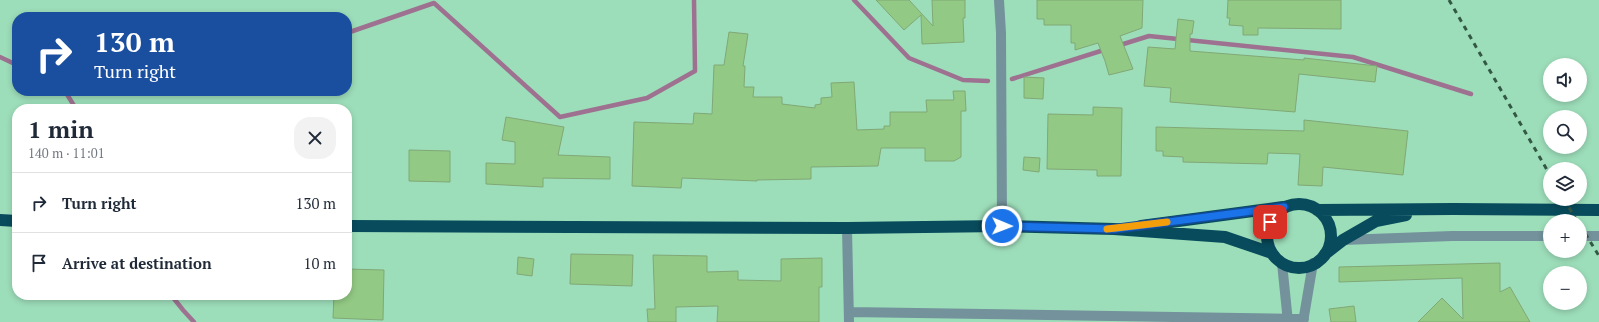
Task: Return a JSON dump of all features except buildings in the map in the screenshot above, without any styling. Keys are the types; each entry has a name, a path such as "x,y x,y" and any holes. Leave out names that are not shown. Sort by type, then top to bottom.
{"highway":[{"path":"1114,229 1301,204 1310,206 1317,210 1324,217 1330,231 1329,245 1320,260 1303,268 1292,267 1282,263 1272,253 1267,243 1267,232 1270,222 1276,213 1284,207"},
{"path":"1324,255 1343,240 1376,221 1434,209"},
{"path":"1317,210 1599,210"},
{"path":"0,220 12,221"},
{"path":"352,226 847,228 1002,226 1114,229 1225,237 1272,253"}],"street":[{"path":"999,0 1001,33 1002,226"},
{"path":"847,228 849,317 1303,320 1313,264"},
{"path":"1343,240 1452,236 1543,236"},
{"path":"1587,236 1599,236"},
{"path":"1282,263 1288,321"}],"waterway":[{"path":"352,31 434,3 560,117 647,98 695,71 694,0"},
{"path":"854,0 909,58 963,80 988,81"},
{"path":"1117,46 1149,36 1353,57 1471,94"},
{"path":"1012,79 1107,49"},
{"path":"0,57 12,63"},
{"path":"68,96 73,104"},
{"path":"175,300 194,322"}],"railway":[{"path":"1449,0 1543,163"},
{"path":"1568,206 1573,214"},
{"path":"1587,236 1599,256"}],"slow traffic":[{"path":"1107,229 1167,222"}],"route":[{"path":"1002,226 1114,229 1284,207 1276,213 1270,222"}]}
